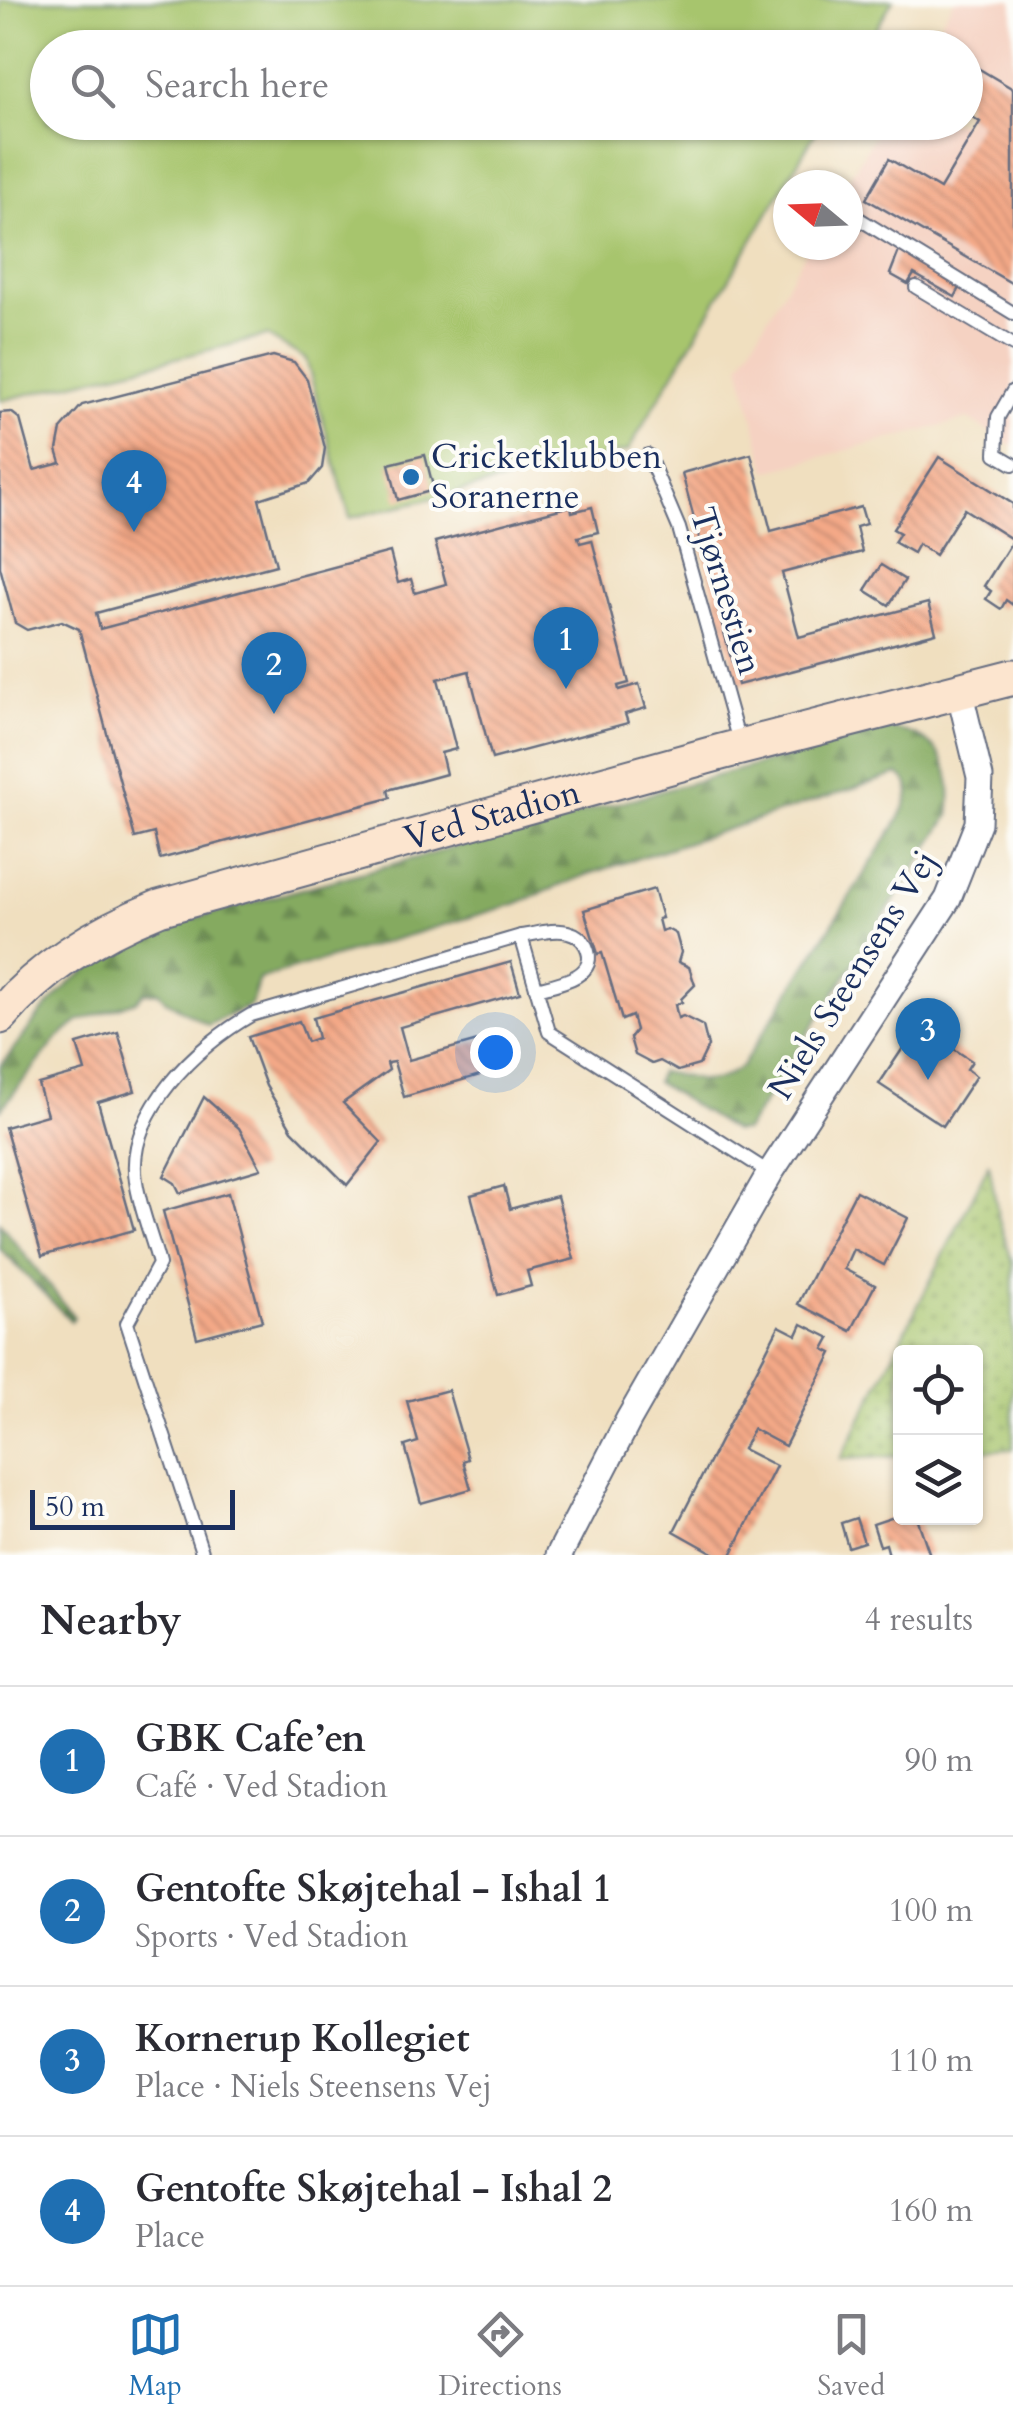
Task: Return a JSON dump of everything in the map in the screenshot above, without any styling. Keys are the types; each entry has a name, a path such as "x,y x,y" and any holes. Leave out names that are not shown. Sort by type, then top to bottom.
{"street":[{"name":"Ved Stadion","path":"0,1016 45,972 79,948 117,924 159,908 740,747 1013,677"},
{"name":"Niels Steensens Vej","path":"560,1555 629,1419 770,1173 948,899 978,823 980,777 960,690"}],"lane":[{"path":"863,221 1013,312"},
{"path":"916,287 1013,345"},
{"path":"1013,391 998,417 996,454 1013,464"},
{"name":"Tjørnestien","path":"648,454 679,528 740,747"},
{"path":"202,1555 127,1323 159,1264 135,1179 136,1154 156,1104 196,1052 251,1014 521,936 559,930 584,940 586,967 577,978 536,990"},
{"path":"521,936 549,1032 770,1173"}],"shaded area":[{"path":"954,0 1013,0 1013,447 968,419 767,471 740,365 801,260 863,260 863,170 854,170 872,140 983,140 983,30 936,30"}],"green space":[{"path":"0,0 893,0 875,30 30,30 30,140 811,140 793,170 773,170 773,205 628,451 350,518 306,359 267,336 0,401"},
{"path":"880,728 915,735 938,753 949,780 949,816 745,1131 734,1131 656,1082 659,1072 710,1081 742,1066 898,821 909,789 898,774 586,875 515,904 259,979 251,1005 208,1025 158,992 144,993 136,1001 79,1021 58,1038 0,1110 0,1067 41,1013 72,981 118,950 177,923"},
{"path":"989,1164 999,1220 1013,1263 1013,1449 983,1451 983,1345 898,1345"},
{"path":"0,1223 74,1317 71,1321 0,1249"},
{"path":"893,1355 893,1456 841,1459"}],"building":[{"path":"983,71 1013,89 1013,284 866,199 889,159 940,189 969,140 983,140"},
{"path":"899,251 961,286 955,297 914,274 908,284 890,274"},
{"path":"273,356 294,362 307,379 325,448 322,468 309,483 259,499 276,565 96,613 100,629 390,552 398,583 411,579 415,593 446,584 435,542 571,506 572,512 592,507 598,532 578,537 580,543 592,540 629,683 618,686 619,690 639,684 646,708 625,714 628,723 492,759 469,671 438,679 456,749 441,753 446,774 388,790 390,798 160,859 154,833 135,838 79,629 62,621 27,630 15,623 0,567 0,413 11,412 20,419 34,470 61,463 57,450 61,429 82,405"},
{"path":"751,454 771,531 861,507 866,524 856,527 862,552 782,573 799,637 928,603 936,633 738,685 682,473"},
{"name":"Cricketklubben Soranerne","path":"425,455 434,490 398,500 389,464"},
{"path":"939,457 1013,504 1013,540 964,509 935,555 918,544 913,553 894,542 900,533 893,529"},
{"path":"1013,540 1013,605 1006,600 1001,609 986,599 991,591 984,586"},
{"path":"881,565 905,580 889,605 865,590"},
{"path":"654,889 662,918 658,919 661,931 667,929 676,934 681,952 678,962 689,967 695,985 675,1005 678,1018 683,1016 703,1026 708,1046 699,1065 678,1071 660,1061 652,1064 635,1055 630,1038 636,1030 632,1016 622,1020 584,910"},
{"path":"511,962 520,993 400,1027 409,1060 492,1037 501,1069 404,1097 394,1062 387,1063 389,1070 343,1103 381,1142 347,1185 292,1130 266,1086 248,1037 299,1021 307,1042 318,1038 313,1018"},
{"path":"927,1031 972,1061 967,1069 976,1076 943,1126 879,1084 913,1033 921,1039"},
{"path":"118,1032 135,1091 98,1102 134,1230 42,1256 5,1127 47,1115 38,1084 85,1071 77,1044"},
{"path":"204,1097 239,1128 261,1169 180,1193 175,1183 164,1176"},
{"path":"504,1186 510,1209 557,1196 574,1259 527,1271 531,1286 498,1295 471,1195"},
{"path":"856,1191 908,1218 884,1265 853,1249 844,1269 875,1285 851,1331 798,1304"},
{"path":"228,1193 262,1321 197,1338 163,1211"},
{"path":"802,1324 830,1338 824,1349 832,1353 785,1446 753,1429 743,1449 776,1466 731,1555 717,1555 674,1531 779,1326 797,1335"},
{"path":"448,1390 468,1459 463,1461 471,1489 421,1503 405,1446 418,1442 407,1401"},
{"path":"893,1517 893,1525 919,1525 930,1555 889,1555 886,1544 880,1546 873,1524"},
{"path":"856,1518 864,1542 848,1547 841,1523"}],"place":[{"name":"Cricketklubben Soranerne","path":"411,477"},
{"name":"Gentofte Skøjtehal - Ishal 2","path":"134,532"},
{"name":"GBK Cafe’en","path":"566,689"},
{"name":"Gentofte Skøjtehal - Ishal 1","path":"274,714"},
{"name":"Kornerup Kollegiet","path":"928,1080"}]}
